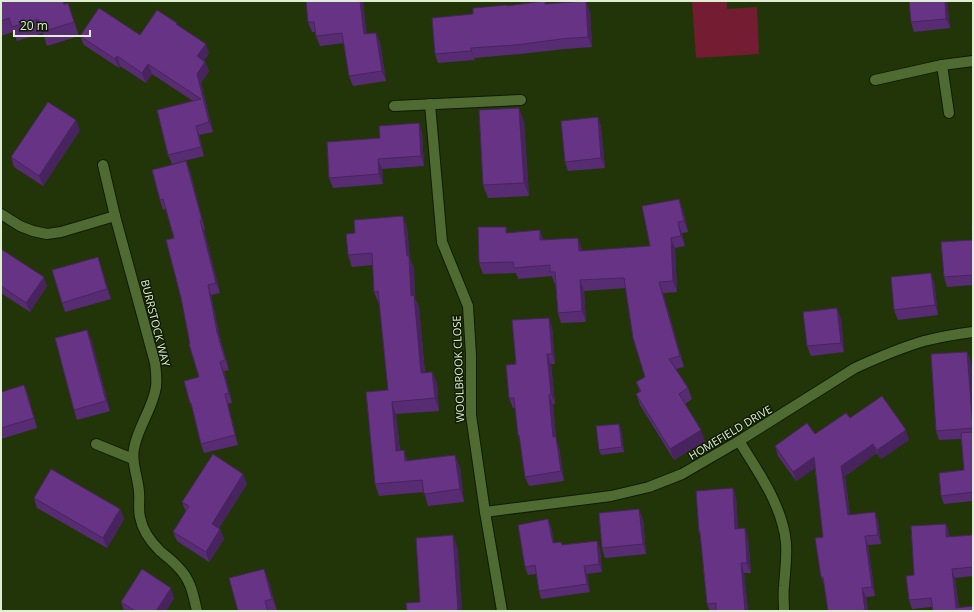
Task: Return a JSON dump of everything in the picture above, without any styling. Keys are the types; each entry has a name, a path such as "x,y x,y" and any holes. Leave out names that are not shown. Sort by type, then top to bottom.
{"street":[{"path":"875,80 942,65 973,61"},
{"path":"942,65 949,113"},
{"path":"394,106 521,100"},
{"name":"WOOLBROOK CLOSE","path":"430,104 442,242 468,306 471,355 471,415 485,512 502,611"},
{"name":"BURRSTOCK WAY","path":"103,165 115,216 153,355 157,376 153,399 134,445 133,458 140,492 140,516 143,528 149,538 158,549 178,566 188,580 197,611"},
{"path":"1,214 20,226 47,234 61,232 115,216"},
{"name":"HOMEFIELD DRIVE","path":"485,512 611,496 649,487 682,474 855,368 923,341 973,332"},
{"path":"738,441 758,470 773,499 784,528 786,549 783,588 784,611"},
{"path":"96,444 133,458"}],"shaded area":[{"path":"727,1 727,9 757,7 759,54 696,58 692,2"}],"building":[{"path":"1,1 63,1 64,5 68,3 74,22 42,32 38,19 12,27 9,18 1,21"},
{"path":"306,1 360,1 364,34 376,33 382,71 349,76 342,33 316,36 314,22 308,22"},
{"path":"545,1 545,4 586,1 588,37 516,45 471,48 471,51 435,54 432,18 473,14 473,8 507,6"},
{"path":"909,1 945,1 946,19 911,22"},
{"path":"99,8 140,35 157,10 206,44 197,56 205,62 197,74 209,122 196,126 201,147 168,155 157,110 201,99 148,64 142,73 117,56 115,59 80,36"},
{"path":"48,102 76,120 39,176 11,157"},
{"path":"519,108 524,183 483,185 479,110"},
{"path":"598,117 601,158 565,162 561,121"},
{"path":"419,123 421,156 378,159 379,174 329,178 327,142 380,138 379,126"},
{"path":"186,161 202,220 200,220 216,283 208,285 217,332 225,360 220,362 229,393 225,394 235,435 201,444 184,381 199,377 189,344 181,298 166,240 174,238 163,199 160,200 152,170"},
{"path":"679,199 684,221 678,222 681,236 671,238 673,281 659,282 680,356 669,359 688,388 679,394 701,430 670,449 636,394 641,391 636,382 645,377 633,338 624,278 580,280 582,311 558,313 555,272 550,272 550,265 514,268 513,262 479,263 478,227 506,227 506,233 540,230 540,240 578,238 579,251 650,246 642,206"},
{"path":"403,216 407,256 409,256 411,296 414,295 421,373 432,372 435,398 392,402 396,451 404,450 405,461 455,455 460,489 424,494 422,480 375,484 366,392 388,390 378,291 374,292 372,253 348,255 346,234 355,233 354,220"},
{"path":"973,240 973,275 944,277 941,242"},
{"path":"1,249 44,277 26,303 1,286"},
{"path":"98,257 107,289 62,303 52,270"},
{"path":"931,273 935,305 894,310 891,277"},
{"path":"837,308 841,343 807,346 803,312"},
{"path":"549,318 552,354 547,354 551,394 549,395 553,437 556,437 561,471 525,477 514,398 509,398 506,365 516,364 512,320"},
{"path":"87,330 106,401 74,410 55,338"},
{"path":"967,352 973,428 936,431 931,354"},
{"path":"24,385 34,418 1,428 1,392"},
{"path":"882,396 906,430 877,450 873,444 841,466 848,515 875,512 878,535 865,536 872,587 862,588 865,610 828,611 815,538 823,537 814,457 793,472 775,446 807,423 815,434 846,413 850,418"},
{"path":"619,424 622,447 599,450 596,426"},
{"path":"973,432 973,492 941,496 939,473 964,470 961,433"},
{"path":"213,454 243,474 212,524 220,529 206,552 173,532 189,506 182,502"},
{"path":"51,469 120,509 103,538 34,498"},
{"path":"733,488 735,529 745,528 747,563 741,563 745,611 716,611 716,603 707,604 696,491"},
{"path":"639,509 643,544 602,548 599,513"},
{"path":"548,519 553,543 561,542 562,545 597,541 599,564 584,566 587,584 539,591 535,565 525,567 518,525"},
{"path":"946,524 946,537 973,535 973,567 952,569 956,608 973,606 973,611 933,611 931,598 909,600 906,576 914,575 911,526"},
{"path":"453,535 458,611 407,611 406,603 420,602 416,538"},
{"path":"142,569 171,588 156,611 135,611 121,602"},
{"path":"264,569 272,599 265,601 268,611 238,611 229,578"}]}
